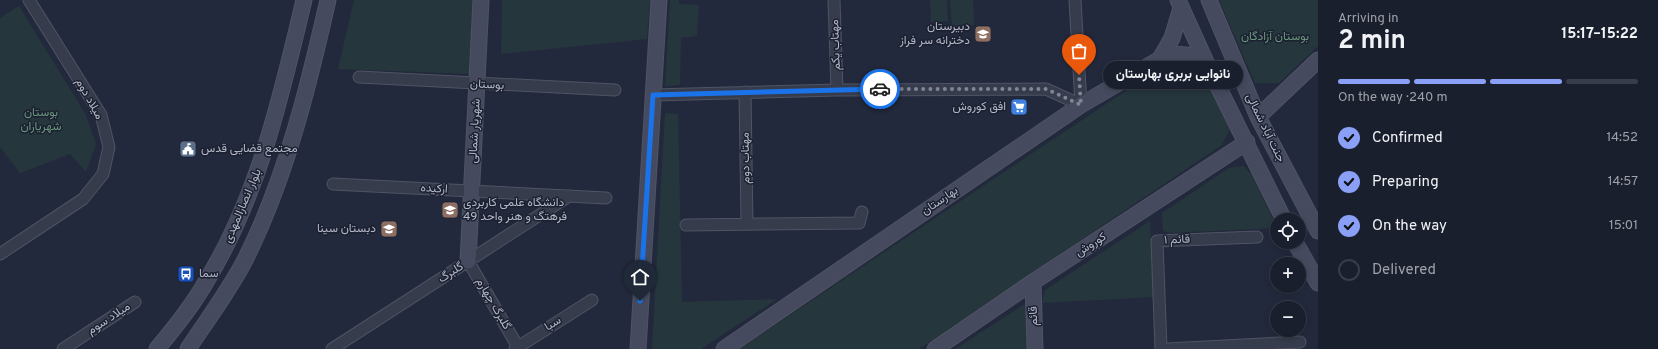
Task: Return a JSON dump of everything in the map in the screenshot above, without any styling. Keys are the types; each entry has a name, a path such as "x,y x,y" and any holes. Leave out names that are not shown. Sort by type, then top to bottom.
{"street":[{"name":"میلاد دوم","path":"0,254 83,199 103,174 109,147 101,116 29,0"},
{"name":"بلوار انصارالمهدی","path":"157,349 207,281 239,220 265,153 304,0"},
{"name":"بلوار انصارالمهدی","path":"188,349 225,294 245,260 268,211 286,160 297,122 328,0"},
{"name":"شهریار شمالی","path":"468,261 481,0"},
{"path":"638,349 659,0"},
{"name":"مهتاب یکم","path":"834,0 837,90"},
{"path":"653,95 837,90 1046,89 1081,105 1075,0"},
{"name":"جنت آباد شمالی","path":"1209,0 1258,117 1318,231"},
{"path":"1160,59 1172,38 1180,4"},
{"name":"جنت آباد شمالی","path":"1180,4 1206,62 1247,142 1281,213"},
{"name":"بهارستان","path":"724,349 1081,105 1160,59 1174,54 1196,56 1206,62"},
{"path":"1258,117 1318,60"},
{"name":"بوستان","path":"360,77 615,90"},
{"name":"مهتاب دوم","path":"745,92 747,224"},
{"name":"کوروش","path":"935,349 1033,282 1247,142"},
{"name":"ارکیده","path":"333,184 606,198"},
{"name":"گلبرگ","path":"332,349 570,196"},
{"path":"686,225 859,223 862,212"},
{"name":"قائم ۱","path":"1161,349 1157,241 1257,237"},
{"path":"1299,249 1318,283"},
{"name":"گلبرگ چهارم","path":"468,261 516,348"},
{"name":"قائم","path":"1033,282 1035,349"},
{"name":"سبا","path":"516,348 592,300"},
{"name":"میلاد سوم","path":"63,349 135,302"},
{"path":"1167,349 1300,342"}],"green space":[{"path":"354,0 473,0 469,74 338,69"},
{"path":"502,0 650,0 647,39 501,54"},
{"path":"670,0 679,0 679,4 699,5 697,36 681,38 680,85 665,86"},
{"path":"930,0 947,0 948,21 931,22"},
{"path":"950,0 973,0 974,25 952,27"},
{"name":"بوستان آزادگان","path":"1219,0 1318,0 1318,46 1279,83 1255,83"},
{"name":"بوستان شهریاران","path":"19,6 86,115 96,144 86,172 70,154 20,173 0,147 0,18"},
{"path":"1180,58 1194,58 1204,69 1230,129 1222,145 919,349 739,349 1166,64"},
{"path":"665,113 678,114 682,302 777,299 701,349 652,349"},
{"path":"1243,166 1252,175 1270,213 1270,228 1170,233 1163,231 1162,213 1229,168"},
{"path":"1150,221 1153,297 1042,303 1045,290"},
{"path":"1025,304 1026,349 955,349"}],"way so far":[{"path":"880,89 1046,89 1081,105 1079,75"}],"place":[{"name":"دبیرستان دخترانه سر فراز","path":"983,34"},
{"name":"نانوایی بربری بهارستان","path":"1079,75"},
{"name":"افق کوروش","path":"1019,107"},
{"name":"مجتمع قضایی قدس","path":"188,149"},
{"name":"دانشگاه علمی کاربردی فرهتگ و هنر واحد 49","path":"450,210"},
{"name":"دبستان سینا","path":"389,229"},
{"name":"سما","path":"186,274"}],"route":[{"path":"640,301 653,95 880,89"}]}
